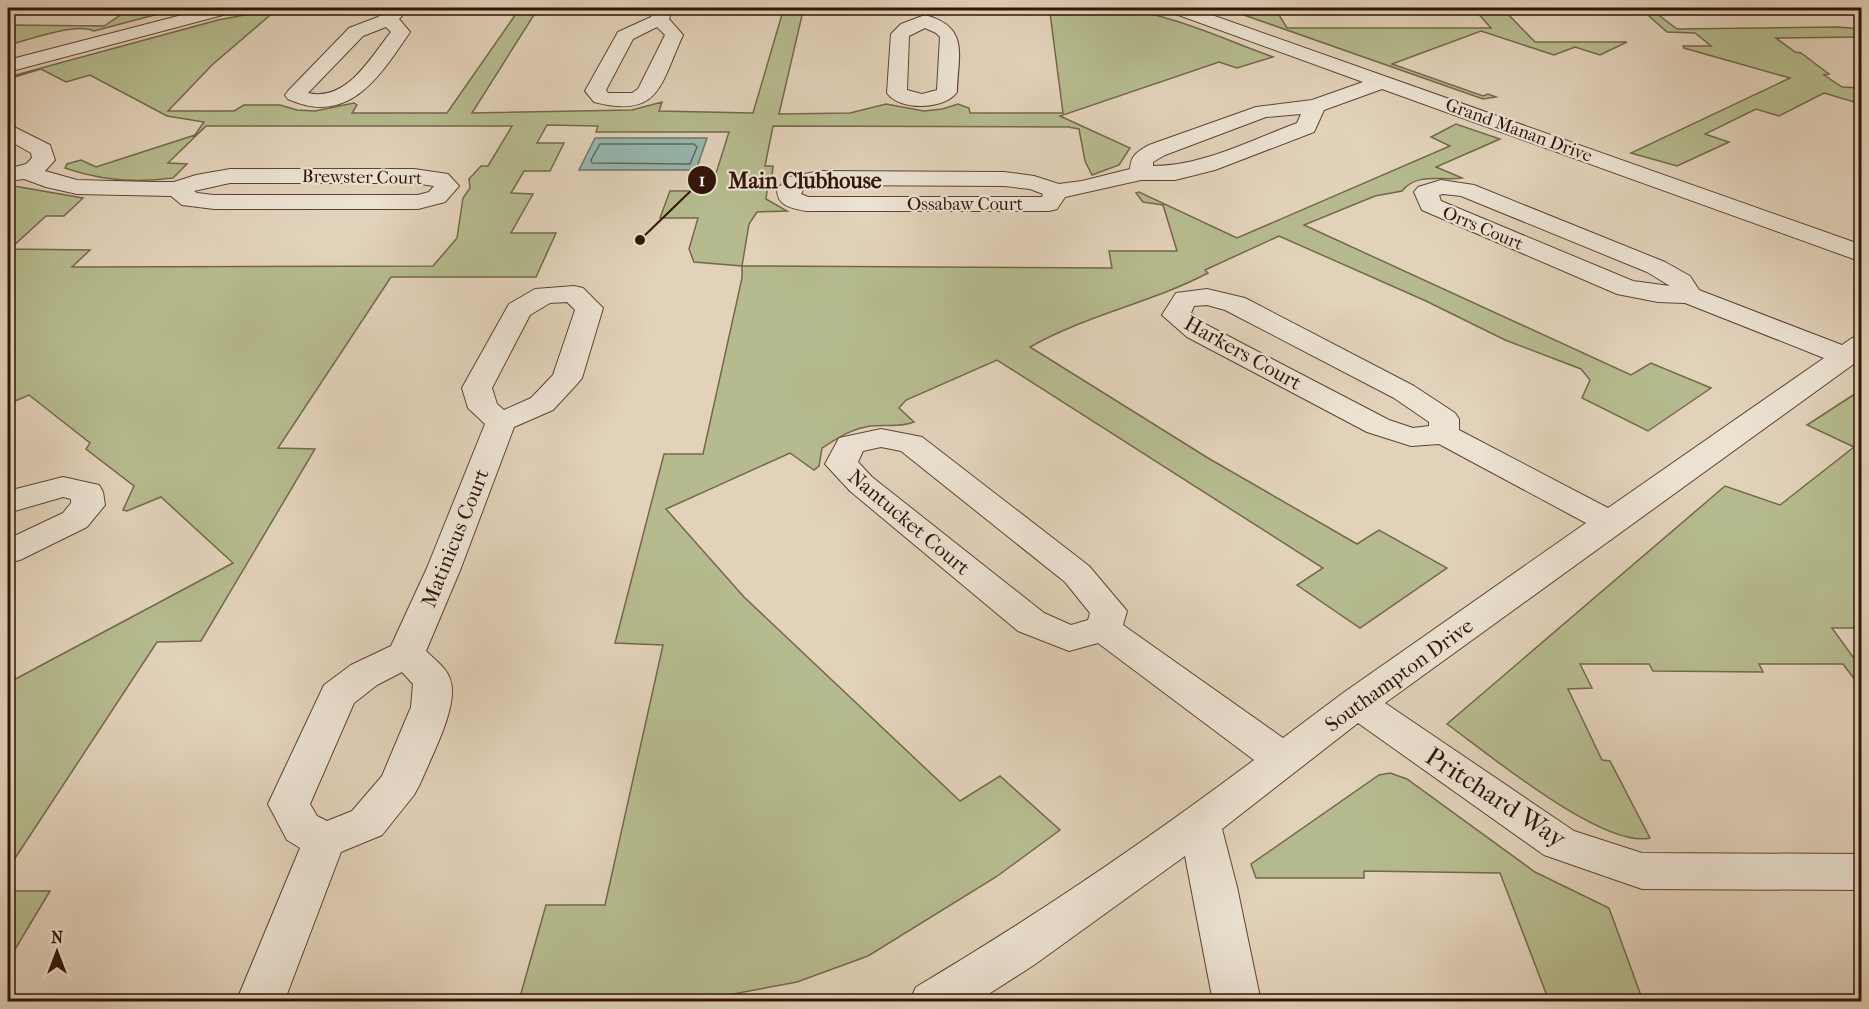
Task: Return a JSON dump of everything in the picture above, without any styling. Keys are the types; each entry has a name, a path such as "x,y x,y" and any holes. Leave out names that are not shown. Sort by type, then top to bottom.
{"street":[{"path":"8,66 228,8"},
{"name":"Grand Manan Drive","path":"1176,8 1862,254"},
{"path":"394,14 401,32 348,94 327,100 306,101 296,94 356,32 394,14"},
{"path":"1141,172 1142,159 1157,150 1263,111 1315,106 1382,82"},
{"name":"Ossabaw Court","path":"1057,191 1049,204 806,204 789,198 789,189 797,182 820,178 1004,179 1034,183 1057,191 1082,188 1141,172 1175,173 1207,165 1306,127 1315,106"},
{"name":"Brewster Court","path":"8,131 42,150 44,160 34,169 17,173"},
{"name":"Brewster Court","path":"17,173 77,187 177,189 196,182 230,176 414,176 440,179 447,186 437,197 418,202 214,202 190,200 177,189"},
{"name":"Orrs Court","path":"1689,295 1681,282 1656,267 1466,190 1441,188 1426,192 1430,205 1626,288 1658,294 1689,295 1853,350"},
{"path":"574,294 589,308 567,378 542,404 501,422 483,408 477,387 519,310 544,295 574,294"},
{"name":"Harkers Court","path":"1207,297 1235,304 1404,392 1444,419 1444,434 1410,437 1378,426 1197,331 1176,315 1185,299 1207,297"},
{"name":"Southampton Drive","path":"933,1002 1018,951 1285,760 1357,703 1853,350"},
{"name":"Matinicus Court","path":"406,654 444,568 501,422"},
{"path":"1444,434 1611,523"},
{"name":"Nantucket Court","path":"881,438 911,444 1077,574 1109,610 1104,629 1069,638 1031,622 861,484 842,464 850,445 881,438"},
{"path":"8,503 22,497 63,487 87,492 88,505 75,520 8,552"},
{"path":"1104,629 1230,723 1285,760"},
{"path":"260,1002 324,841 367,823 399,784 431,707 432,680 406,654 364,675 338,695 289,804 303,828 324,841"},
{"name":"Pritchard Way","path":"1357,703 1559,843 1632,868 1642,871 1862,872"},
{"path":"1199,822 1215,887 1237,1002"}],"green space":[{"path":"1095,6 1138,11 1197,28 1273,57 1237,68 1219,62 1060,116 1130,148 1119,165 1092,175 1085,161 1079,129 1068,127 773,126 765,166 773,166 772,176 775,179 768,184 766,199 787,211 757,212 749,224 742,266 694,262 689,249 698,218 660,218 670,191 692,191 694,183 713,183 729,132 596,132 598,126 547,125 537,143 564,143 550,171 524,171 511,193 533,194 511,233 556,233 536,277 391,277 278,448 315,449 201,641 157,642 8,869 8,683 233,563 161,497 127,511 123,510 134,486 86,449 90,443 29,395 8,404 8,381 14,377 8,372 8,185 83,198 64,216 46,216 10,249 90,250 72,267 433,266 457,238 463,198 470,188 469,179 481,166 488,166 512,126 206,126 168,163 187,164 173,178 118,179 65,168 67,164 81,160 96,167 195,135 204,122 167,116 90,75 66,82 41,69 8,79 8,77 218,20 280,8 385,8 382,10 276,10 212,65 168,111 234,111 244,105 280,105 297,110 315,111 354,103 357,105 352,113 447,113 518,11 499,10 501,8 563,8 562,10 537,10 472,113 632,110 662,102 659,111 753,113 783,11 761,11 762,8 826,8 825,11 803,11 779,114 850,113 886,104 924,111 958,104 969,108 970,113 1063,113 1050,13 1026,13 1025,8"},
{"path":"131,8 181,8 94,31 64,30 8,45 8,25 104,26"},
{"path":"1224,8 1275,8 1287,28 1491,28 1473,8 1502,8 1535,42 1627,42 1600,55 1575,47 1554,55 1481,31 1392,64 1483,96 1488,94 1496,97 1483,99"},
{"path":"1640,8 1654,8 1659,12 1656,13 1677,29 1837,27 1861,29 1861,37 1776,38 1795,52 1801,53 1829,74 1824,75 1842,87 1861,88 1861,104 1824,93 1779,116 1756,109 1705,134 1729,142 1677,166 1631,153 1790,78 1684,48 1683,46 1711,46 1695,33 1667,32"},
{"path":"1456,124 1500,139 1436,167 1462,178 1415,181 1402,191 1375,196 1304,225 1631,375 1651,363 1711,388 1648,431 1582,398 1590,380 1581,369 1505,340 1426,301 1279,236 1205,270 1208,273 1164,293 1073,326 1030,347 1208,458 1357,544 1379,530 1447,568 1360,628 1297,585 1323,568 997,360 906,400 899,408 914,422 903,425 863,427 822,448 819,466 814,470 790,453 666,509 744,597 960,801 1000,776 1060,830 996,877 868,956 797,982 717,997 520,997 546,905 605,905 663,645 615,643 664,454 703,454 742,278 742,266 1112,268 1109,251 1177,251 1163,205 1143,202 1136,193 1139,192 1237,238 1450,146 1431,137"},
{"path":"1861,390 1861,628 1832,628 1861,668 1861,688 1843,664 1759,664 1763,672 1653,671 1649,664 1580,664 1592,688 1568,689 1602,760 1610,761 1650,838 1629,837 1604,829 1576,814 1516,776 1447,724 1725,486 1780,505 1854,447 1807,425"},
{"path":"1390,773 1407,779 1535,872 1609,908 1643,1001 1549,1001 1500,873 1364,871 1364,878 1256,878 1251,864 1379,775"},
{"path":"8,891 50,891 8,961"}],"water":[{"path":"595,138 707,138 696,170 579,170"}],"place":[{"name":"Main Clubhouse","path":"640,240"}]}
